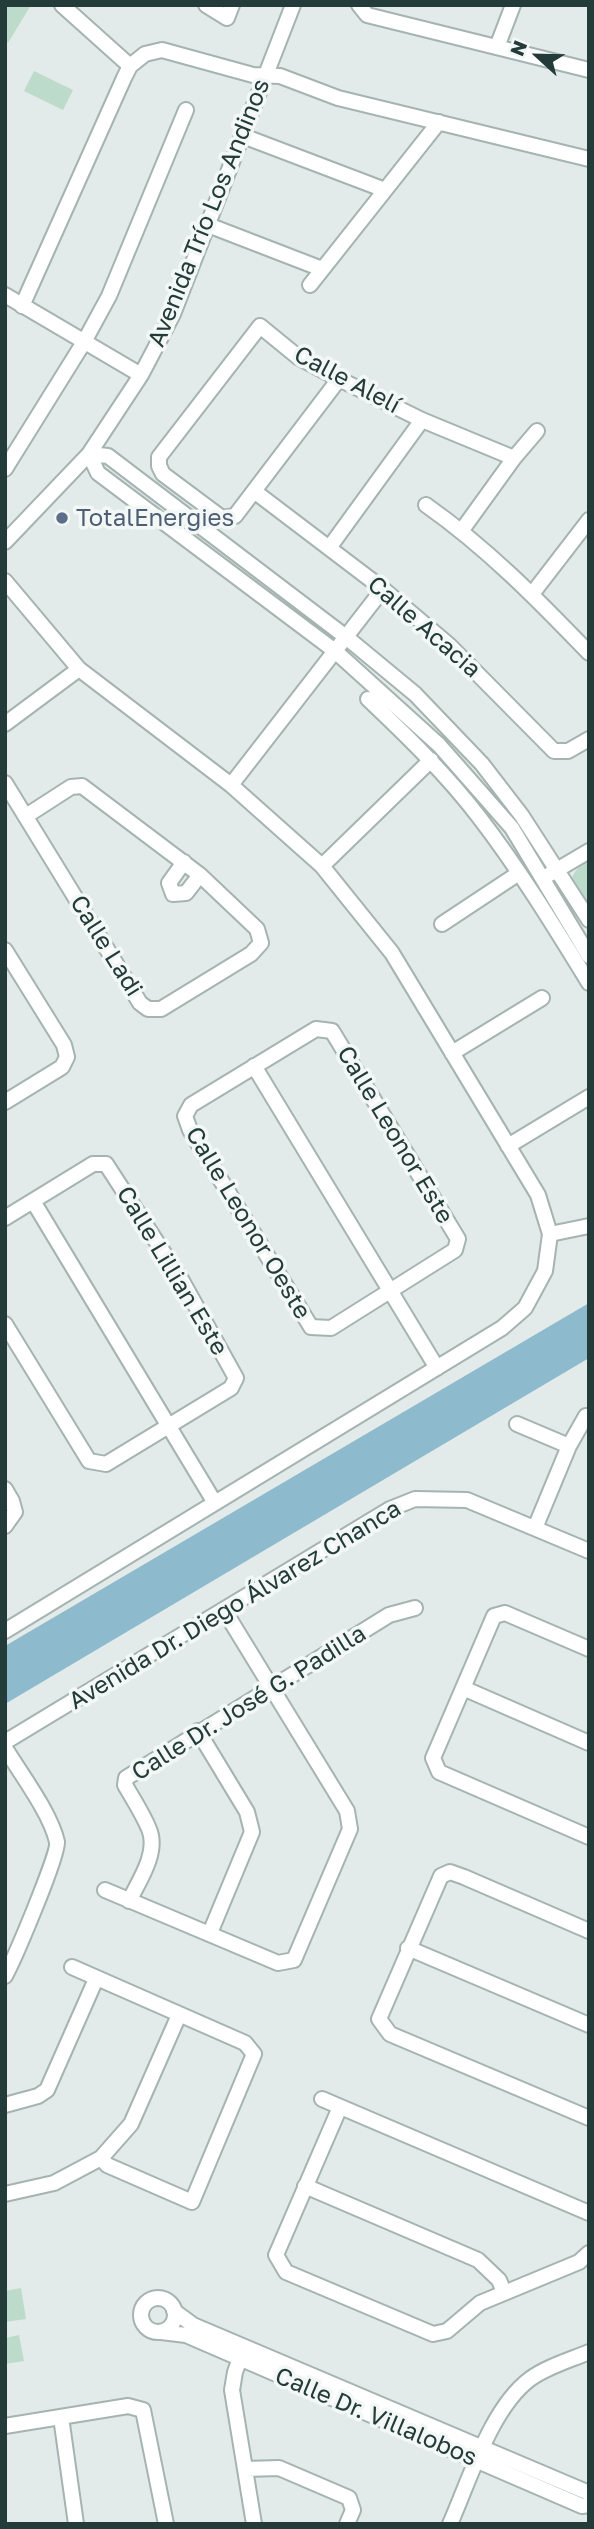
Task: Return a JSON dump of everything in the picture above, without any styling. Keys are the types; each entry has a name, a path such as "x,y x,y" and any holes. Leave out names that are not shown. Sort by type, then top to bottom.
{"street":[{"path":"62,5 130,66"},
{"path":"206,5 227,19 232,5"},
{"name":"Avenida Trío Los Andinos","path":"5,542 89,454 141,375 173,314 293,5"},
{"path":"359,5 367,15 589,70"},
{"path":"497,47 513,5"},
{"path":"23,306 130,66 145,54 162,50 253,75 280,76 338,98 589,159"},
{"path":"5,469 85,342 109,296 186,110"},
{"path":"310,285 439,122"},
{"path":"243,136 384,190"},
{"path":"208,225 322,269"},
{"path":"5,295 141,375"},
{"name":"Calle Alelí","path":"254,491 235,516 222,518 163,474 159,457 260,327 298,357 339,379 422,420 514,458"},
{"path":"254,491 339,379"},
{"path":"329,548 422,420"},
{"path":"461,530 537,431"},
{"path":"89,454 108,456 346,637 415,694 482,764 522,816 589,920"},
{"path":"89,454 98,473 335,651 439,745 512,828 589,956"},
{"name":"Calle Acacia","path":"254,491 383,589 449,645 554,751 568,751 589,738"},
{"path":"426,505 461,530 532,594 589,653"},
{"path":"532,594 589,520"},
{"path":"5,581 79,670 231,785 323,866 392,953 538,1195 550,1234 545,1271 525,1308 502,1328 5,1631"},
{"path":"231,785 383,589"},
{"path":"5,724 79,670"},
{"path":"368,699 431,760 478,816 519,873 589,983"},
{"path":"323,866 431,760"},
{"name":"Calle Ladi","path":"5,783 139,1003 148,1009 160,1009 251,954 261,943 257,929 200,875"},
{"path":"26,816 71,787 82,786 184,862 200,875 186,893 173,894 169,883 184,862"},
{"path":"543,878 589,851"},
{"path":"442,924 519,873"},
{"path":"5,950 64,1045 67,1057 62,1068 5,1102"},
{"path":"452,1053 542,998"},
{"name":"Calle Leonor Este","path":"254,1066 316,1029 332,1031 447,1218 458,1239 455,1250 390,1292"},
{"path":"254,1066 437,1368"},
{"name":"Calle Leonor Oeste","path":"254,1066 191,1105 185,1116 190,1130 311,1327 331,1328 390,1292"},
{"path":"508,1146 589,1097"},
{"name":"Calle Lillian Este","path":"33,1201 93,1164 106,1164 182,1281 236,1378 231,1388 168,1427"},
{"path":"5,1219 33,1201 215,1503"},
{"path":"550,1234 589,1226"},
{"path":"5,1324 89,1461 106,1464 168,1427"},
{"path":"535,1528 569,1446 586,1416"},
{"path":"517,1424 569,1446"},
{"path":"5,1489 15,1512 5,1526"},
{"name":"Avenida Dr. Diego Álvarez Chanca","path":"5,1742 390,1509 415,1499 467,1500 589,1551"},
{"name":"Calle Dr. José G. Padilla","path":"129,1901 148,1862 151,1845 150,1831 125,1785 126,1778 389,1615 415,1608"},
{"path":"105,1890 278,1963 295,1959 350,1829 346,1811 224,1610"},
{"path":"589,1649 505,1613 494,1616 433,1758 439,1772 589,1837"},
{"path":"463,1688 589,1742"},
{"path":"198,1731 247,1812 252,1832 210,1933"},
{"path":"5,1748 52,1826 58,1846 10,1955 5,1976"},
{"path":"589,1931 450,1872 441,1876 379,2019 390,2035 589,2118"},
{"path":"408,1948 589,2025"},
{"path":"72,1967 245,2043 254,2054 192,2202 107,2165 101,2158"},
{"path":"5,2105 38,2096 47,2090 96,1979"},
{"path":"5,2194 54,2183 101,2158 131,2124 179,2015"},
{"path":"322,2099 589,2213"},
{"path":"340,2106 276,2255 286,2272 433,2334 447,2331 481,2303 579,2262 589,2253"},
{"path":"305,2186 478,2260 499,2280 504,2292"},
{"path":"158,2298 168,2302 174,2311 170,2327 161,2332 150,2331 142,2323 141,2311 147,2302 158,2298"},
{"name":"Calle Dr. Villalobos","path":"174,2311 242,2353"},
{"name":"Calle Dr. Villalobos","path":"161,2332 186,2335 242,2353 480,2455 582,2506 589,2505"},
{"path":"450,2524 495,2419 509,2397 532,2377 589,2352"},
{"path":"242,2353 232,2389 254,2524"},
{"path":"5,2426 128,2406 143,2410 166,2524"},
{"path":"61,2417 76,2524"},
{"name":"Calle Dr. Villalobos","path":"480,2455 589,2493"},
{"path":"245,2469 279,2468 349,2498 353,2510 347,2524"}],"green space":[{"path":"5,5 31,5 8,43 5,41"},
{"path":"34,71 73,90 63,110 24,91"},
{"path":"589,858 589,917 574,892 572,879 574,873"},
{"path":"21,2288 26,2319 5,2322 5,2291"},
{"path":"19,2335 24,2361 5,2364 5,2338"}],"water":[{"path":"589,1303 589,1358 5,1704 5,1646"}],"place":[{"name":"TotalEnergies","path":"62,518"}]}
